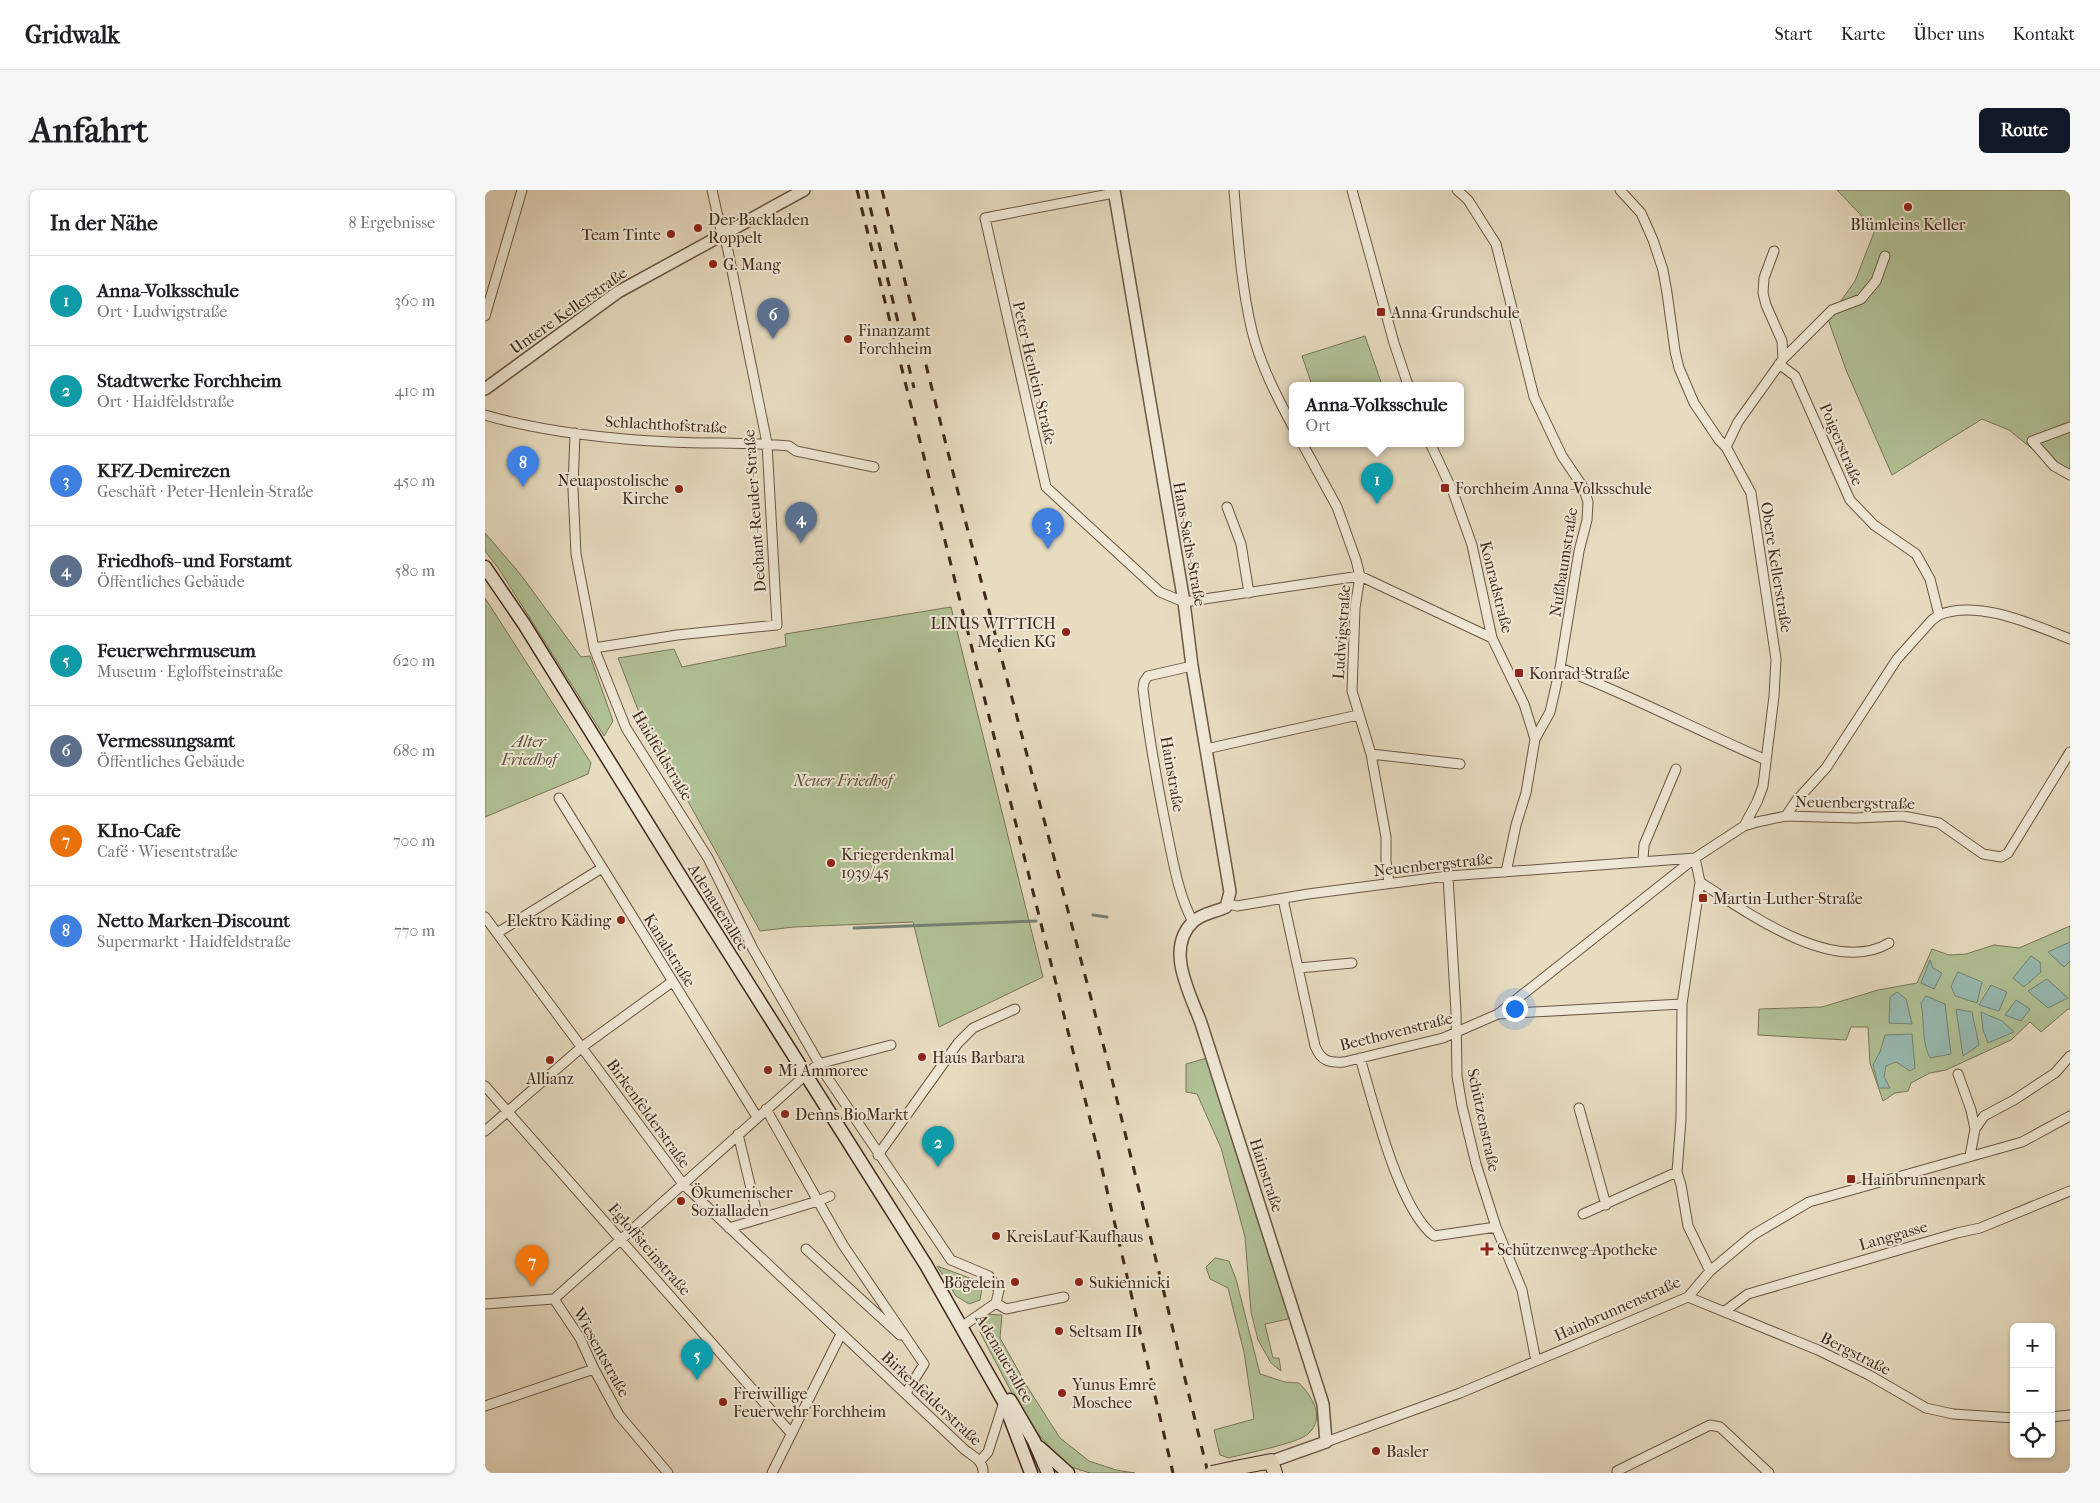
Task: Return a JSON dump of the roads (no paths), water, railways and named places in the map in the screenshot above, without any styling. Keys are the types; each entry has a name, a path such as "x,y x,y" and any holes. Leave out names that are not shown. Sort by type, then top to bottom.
{"main road":[{"name":"Adenauerallee","path":"485,567 519,616 805,1075 926,1265 1004,1402 1031,1473"},
{"name":"Adenauerallee","path":"926,1265 947,1288 1034,1441 1048,1473"},
{"path":"1034,1441 1068,1473"},
{"path":"1212,1473 1273,1467"}],"street":[{"path":"485,316 522,190"},
{"name":"Dechant-Reuder-Straße","path":"594,648 677,636 777,625 767,443 727,246 722,236 712,190"},
{"name":"Untere Kellerstraße","path":"485,390 618,292 805,190"},
{"path":"1234,190 1241,270 1253,333 1266,371 1289,418"},
{"path":"1352,190 1407,382"},
{"name":"Nußbaumstraße","path":"1457,190 1468,200 1496,244 1533,397 1562,456 1583,486 1588,502 1587,520 1579,551 1560,668 1550,712 1535,739 1527,793 1516,825 1506,872"},
{"name":"Obere Kellerstraße","path":"1620,190 1641,213 1653,240 1663,270 1675,351 1694,403 1719,440 1726,447 1751,493 1770,608 1776,674 1763,786 1744,826"},
{"name":"Hans-Sachs-Straße","path":"1114,192 1184,602 1192,666 1229,882 1228,904"},
{"name":"Peter-Henlein-Straße","path":"1114,192 985,218 1046,487 1160,592 1184,602"},
{"path":"1774,251 1766,271 1763,293 1766,305 1782,341 1781,361"},
{"path":"1726,447 1738,422 1781,361 1832,310 1861,299 1876,281 1885,256"},
{"name":"Poigerstraße","path":"1781,361 1795,376 1850,500 1874,525 1916,554 1929,579 1939,615"},
{"name":"Schlachthofstraße","path":"485,415 511,423 575,433 670,442 767,443 789,446 796,451 874,467"},
{"path":"2070,427 2032,441 2053,466 2070,475"},
{"name":"Haidfeldstraße","path":"575,433 573,490 576,554 594,648 626,728 708,858 753,949 818,1064 951,1260 989,1276 999,1290 996,1303"},
{"name":"Ludwigstraße","path":"1304,447 1337,507 1360,576 1355,608 1351,673 1352,691 1371,754 1385,837 1389,883"},
{"name":"Konradstraße","path":"1432,447 1453,492 1472,545 1492,638 1523,704 1535,739"},
{"path":"1227,507 1241,544 1249,593"},
{"path":"1184,602 1360,576 1492,638"},
{"path":"1786,816 1795,801 1826,768 1897,659 1932,620 1939,615 1951,610 1986,612 2018,619 2070,639"},
{"name":"Hainstraße","path":"1192,666 1148,676 1144,682 1143,689 1151,745 1169,840 1181,894 1193,922 1184,934 1180,948 1181,969 1201,1023 1323,1404 1326,1442"},
{"path":"1560,668 1609,687 1766,760"},
{"path":"1207,749 1358,715"},
{"name":"Neuenbergstraße","path":"1228,904 1237,906 1448,876 1643,860 1695,858 1744,826 1786,816 1855,818 1903,816 1921,818 1939,823 1983,854 2001,857 2008,853 2070,752"},
{"path":"1371,754 1460,764"},
{"path":"1643,860 1644,845 1676,769"},
{"name":"Kanalstraße","path":"559,798 757,1117"},
{"path":"1498,1014 1695,858 1701,882 1682,1004 1681,1119 1677,1172 1688,1226 1710,1271"},
{"path":"497,933 602,868"},
{"name":"Schützenstraße","path":"1448,876 1457,1076 1462,1106 1476,1164 1496,1227 1522,1290 1537,1361"},
{"path":"1701,882 1744,911 1804,942 1833,950 1858,952 1879,949 1889,943"},
{"path":"1283,899 1299,968 1352,963"},
{"path":"1193,922 1207,913 1224,908 1228,904"},
{"name":"Birkenfelderstraße","path":"485,917 683,1184 965,1450 980,1461 983,1473"},
{"name":"Beethovenstraße","path":"1299,968 1315,1046 1323,1060 1335,1062 1360,1058 1443,1038 1498,1014 1682,1004"},
{"path":"485,1131 582,1047 673,982"},
{"path":"878,1155 958,1043 973,1028 1015,1009"},
{"path":"554,1299 818,1064 891,1045"},
{"path":"1975,1129 1984,1116 2014,1100 2055,1073 2070,1056"},
{"path":"1360,1058 1389,1156 1405,1194 1424,1228 1434,1236 1496,1227"},
{"path":"1958,1074 1971,1110 1975,1129 1970,1156"},
{"name":"Egloffsteinstraße","path":"485,1086 791,1433"},
{"path":"1579,1108 1606,1205"},
{"path":"766,1109 843,1245 924,1364 906,1393"},
{"name":"Hainbrunnenstraße","path":"1273,1467 1326,1442 1460,1393 1687,1297 1710,1271 1753,1235 1809,1202 2022,1142 2070,1116"},
{"path":"738,1134 758,1218"},
{"path":"1583,1214 1677,1172"},
{"name":"Langgasse","path":"1725,1311 1748,1294 1957,1232 1980,1228 2070,1191"},
{"path":"729,1228 830,1196"},
{"path":"806,1249 913,1347"},
{"path":"967,1323 996,1303 1006,1309 1063,1297"},
{"name":"Bergstraße","path":"1687,1297 1818,1350 1869,1375 1926,1408 1953,1414 2010,1418"},
{"name":"Wiesentstraße","path":"485,1304 554,1299 580,1338 593,1369 619,1414 667,1473"},
{"path":"772,1473 841,1334"},
{"path":"485,1406 593,1369"},
{"path":"980,1461 988,1452 1004,1402"},
{"path":"2055,1417 2070,1415"},
{"path":"1616,1473 1710,1425 1719,1426 1769,1473"}],"water":[{"path":"2070,942 2070,961 2064,967 2048,952"},
{"path":"2031,956 2040,962 2041,972 2024,987 2013,978"},
{"path":"1930,960 1933,968 1942,973 1934,989 1921,983"},
{"path":"1958,972 1982,982 1977,1003 1955,996 1951,986"},
{"path":"2047,979 2068,998 2048,1008 2028,991"},
{"path":"1991,985 2007,992 1999,1011 1979,1005"},
{"path":"1897,992 1906,999 1912,1024 1889,1023 1890,997"},
{"path":"1926,996 1945,1004 1951,1054 1930,1058 1927,1052 1921,1003"},
{"path":"2016,1000 2030,1009 2021,1021 2005,1015"},
{"path":"1956,1009 1972,1012 1979,1045 1963,1056"},
{"path":"1981,1012 2002,1021 2014,1032 1988,1043 1983,1030"},
{"path":"1912,1034 1915,1068 1910,1071 1896,1062 1886,1066 1884,1077 1890,1088 1879,1088 1873,1065 1880,1052 1885,1035"}],"waterway":[{"path":"1093,915 1107,917"},
{"path":"854,928 1036,921"}],"railway":[{"path":"857,190 1095,1139 1173,1473"},
{"path":"866,190 914,388"},
{"path":"882,190 962,508 1107,1059 1208,1473"}],"place":[{"name":"Blümleins Keller","path":"1908,207"},
{"name":"Der Backladen Roppelt","path":"698,228"},
{"name":"Team Tinte","path":"671,234"},
{"name":"G. Mang","path":"713,264"},
{"name":"Anna-Grundschule","path":"1381,312"},
{"name":"Vermessungsamt","path":"773,339"},
{"name":"Finanzamt Forchheim","path":"848,339"},
{"name":"Netto Marken-Discount","path":"523,487"},
{"name":"Forchheim Anna-Volksschule","path":"1445,488"},
{"name":"Neuapostolische Kirche","path":"679,489"},
{"name":"Anna-Volksschule","path":"1377,504"},
{"name":"Friedhofs- und Forstamt","path":"801,543"},
{"name":"KFZ-Demirezen","path":"1048,549"},
{"name":"LINUS WITTICH Medien KG","path":"1066,632"},
{"name":"Konrad-Straße","path":"1519,673"},
{"name":"Kriegerdenkmal 1939/45","path":"831,863"},
{"name":"Martin-Luther-Straße","path":"1703,898"},
{"name":"Elektro Käding","path":"621,920"},
{"name":"Haus Barbara","path":"922,1057"},
{"name":"Allianz","path":"550,1060"},
{"name":"Mi Ammoree","path":"768,1070"},
{"name":"Denns BioMarkt","path":"785,1114"},
{"name":"Stadtwerke Forchheim","path":"938,1167"},
{"name":"Hainbrunnenpark","path":"1851,1179"},
{"name":"Ökumenischer Sozialladen","path":"681,1201"},
{"name":"KreisLauf-Kaufhaus","path":"996,1236"},
{"name":"Schützenweg-Apotheke","path":"1487,1249"},
{"name":"Bögelein","path":"1015,1282"},
{"name":"Sukiennicki","path":"1079,1282"},
{"name":"KIno-Cafe","path":"532,1286"},
{"name":"Seltsam II","path":"1059,1331"},
{"name":"Feuerwehrmuseum","path":"697,1380"},
{"name":"Yunus Emre Moschee","path":"1062,1393"},
{"name":"Freiwillige Feuerwehr Forchheim","path":"723,1402"},
{"name":"Basler","path":"1376,1451"}],"park label":[{"name":"Alter Friedhof","path":"529,750"},
{"name":"Neuer Friedhof","path":"843,780"}]}
